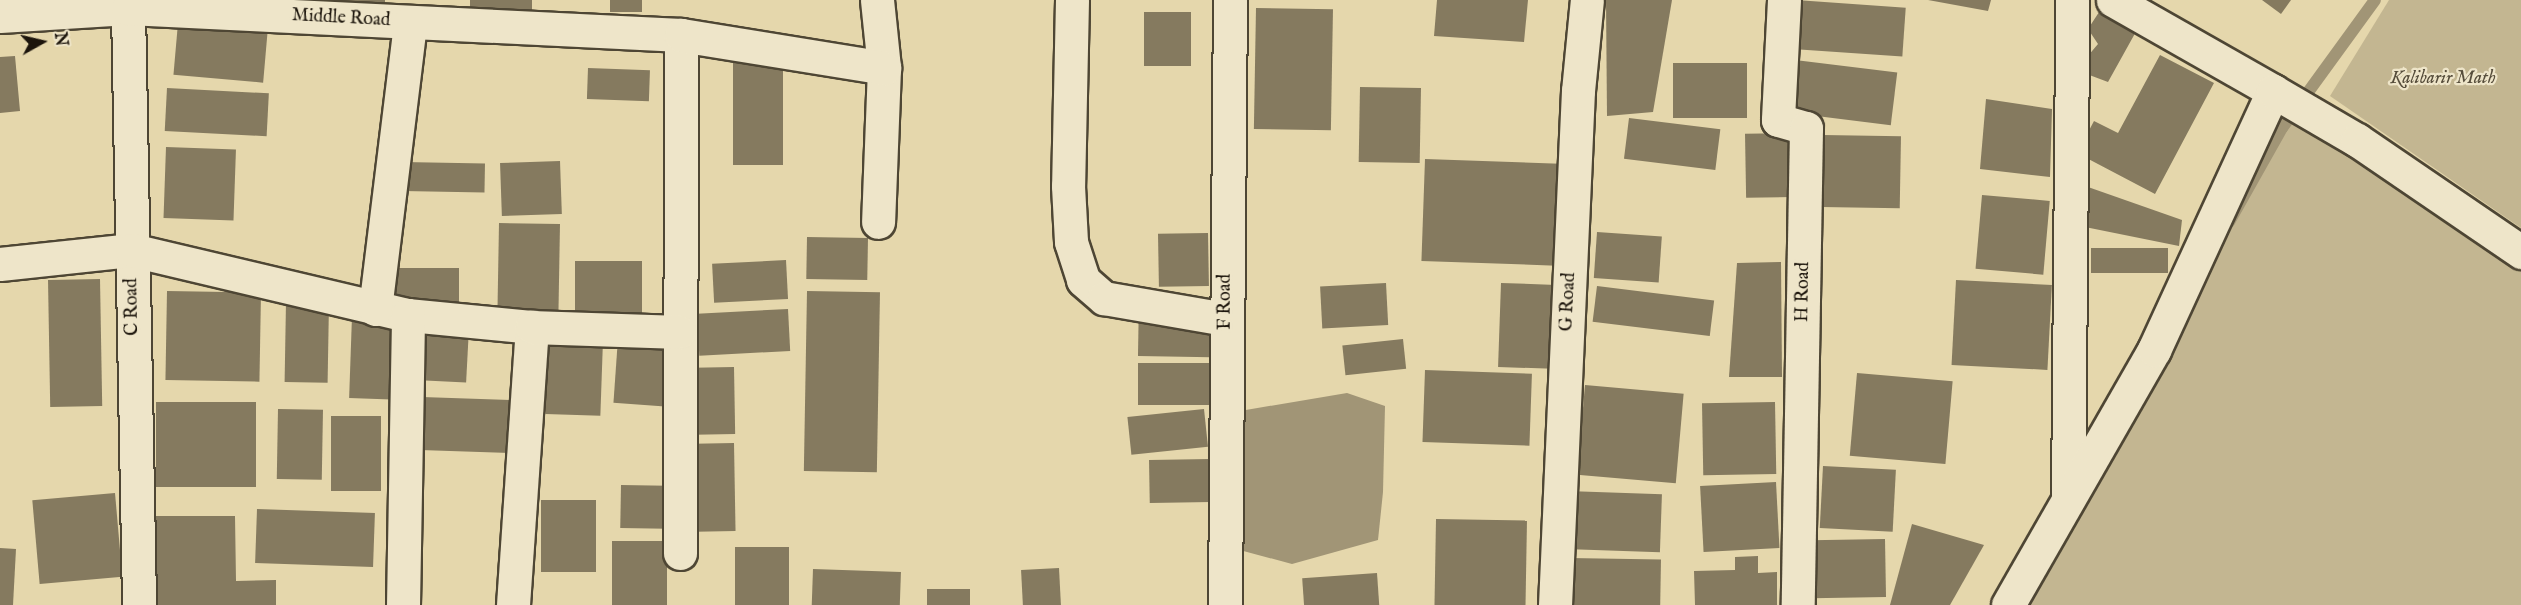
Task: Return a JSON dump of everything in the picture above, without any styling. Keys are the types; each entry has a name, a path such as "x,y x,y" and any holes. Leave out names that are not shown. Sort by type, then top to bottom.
{"street":[{"path":"877,0 884,68 878,222"},
{"path":"1072,0 1068,186 1071,242 1083,280 1104,298 1226,319"},
{"name":"F Road","path":"1225,605 1230,0"},
{"name":"G Road","path":"1555,605 1578,91 1587,0"},
{"name":"H Road","path":"1784,0 1778,120 1806,128 1798,605"},
{"path":"2068,501 2072,0"},
{"path":"2114,0 2316,116 2521,252"},
{"name":"Middle Road","path":"0,16 49,7 279,8 410,22 681,35 884,68"},
{"name":"C Road","path":"128,8 138,605"},
{"path":"375,309 410,22"},
{"path":"680,553 679,332 683,168 681,35"},
{"path":"2008,605 2154,350 2277,93"},
{"path":"0,264 132,250 408,315 532,327 679,332"},
{"path":"403,605 408,315"},
{"path":"513,605 532,327"}],"green space":[{"name":"Kalibarir Math","path":"2389,0 2521,0 2521,228 2330,96"},
{"path":"2281,107 2521,265 2521,605 2024,605"}],"shaded area":[{"path":"1347,393 1385,406 1383,492 1378,540 1292,564 1236,549 1240,411"}],"building":[{"path":"288,0 385,0 385,7"},
{"path":"470,0 532,0 532,18 470,18"},
{"path":"610,0 642,0 642,12 610,12"},
{"path":"1437,0 1528,0 1524,42 1434,36"},
{"path":"1606,0 1672,0 1653,112 1607,116"},
{"path":"1796,0 1906,8 1902,57 1793,49"},
{"path":"1928,0 1991,0 1988,11"},
{"path":"2262,0 2291,0 2281,14"},
{"path":"2103,6 2138,28 2108,82 2076,70 2098,44 2088,29"},
{"path":"1256,8 1333,9 1331,130 1254,129"},
{"path":"1144,12 1191,12 1191,66 1144,66"},
{"path":"178,23 268,31 263,83 173,75"},
{"path":"2160,55 2214,83 2155,194 2077,153 2094,121 2118,133"},
{"path":"15,56 20,111 0,113 0,57"},
{"path":"1795,60 1897,73 1891,125 1789,113"},
{"path":"733,63 783,63 783,165 733,165"},
{"path":"1673,63 1747,63 1747,118 1673,118"},
{"path":"588,68 650,70 649,101 587,99"},
{"path":"1360,87 1421,88 1420,163 1359,162"},
{"path":"167,88 269,93 267,136 165,131"},
{"path":"1986,99 2052,109 2050,177 1980,169"},
{"path":"1629,118 1720,129 1715,170 1624,159"},
{"path":"1791,133 1792,197 1746,198 1745,134"},
{"path":"1823,135 1901,136 1900,208 1822,207"},
{"path":"166,147 236,149 233,220 164,218"},
{"path":"1425,159 1560,164 1556,266 1421,261"},
{"path":"560,161 562,214 502,216 500,163"},
{"path":"403,162 485,163 484,192 402,191"},
{"path":"2088,187 2182,220 2179,246 2080,226"},
{"path":"1982,195 2050,201 2043,275 1976,269"},
{"path":"499,223 560,224 558,318 497,317"},
{"path":"1597,232 1662,237 1659,282 1594,278"},
{"path":"1208,233 1209,286 1159,287 1158,234"},
{"path":"807,237 868,238 867,280 806,279"},
{"path":"2091,248 2168,248 2168,273 2091,273"},
{"path":"786,260 788,299 714,303 712,264"},
{"path":"575,261 642,261 642,319 575,319"},
{"path":"1781,262 1782,377 1729,377 1737,263"},
{"path":"387,268 459,268 459,307 387,307"},
{"path":"100,279 102,406 50,407 48,280"},
{"path":"1956,280 2052,285 2047,370 1952,365"},
{"path":"1386,283 1388,325 1322,328 1320,286"},
{"path":"1501,283 1563,285 1560,369 1498,367"},
{"path":"1597,286 1714,300 1710,336 1593,322"},
{"path":"167,291 261,293 259,382 165,380"},
{"path":"807,291 880,292 877,472 804,471"},
{"path":"1139,297 1212,298 1211,357 1138,356"},
{"path":"286,302 329,303 328,383 285,382"},
{"path":"788,309 790,351 699,356 697,314"},
{"path":"352,316 401,318 398,400 349,398"},
{"path":"418,326 469,329 466,383 415,380"},
{"path":"618,338 673,342 668,407 613,403"},
{"path":"548,339 603,341 600,416 545,414"},
{"path":"1403,339 1406,369 1345,375 1342,345"},
{"path":"1138,363 1212,363 1212,405 1138,405"},
{"path":"734,367 735,434 694,435 693,368"},
{"path":"1425,370 1532,374 1529,446 1422,442"},
{"path":"1857,373 1953,381 1945,464 1850,456"},
{"path":"1585,385 1684,394 1676,483 1577,475"},
{"path":"422,397 515,400 513,453 420,450"},
{"path":"156,402 256,402 256,487 156,487"},
{"path":"1775,402 1776,474 1703,475 1702,403"},
{"path":"278,409 323,410 322,480 277,479"},
{"path":"1204,409 1208,447 1131,455 1127,417"},
{"path":"331,416 381,416 381,491 331,491"},
{"path":"734,443 736,531 696,532 694,444"},
{"path":"1210,459 1211,502 1150,503 1149,460"},
{"path":"1823,466 1896,470 1893,532 1820,528"},
{"path":"1776,482 1779,548 1704,552 1700,486"},
{"path":"621,485 667,486 666,529 620,528"},
{"path":"1567,491 1662,494 1660,552 1565,549"},
{"path":"115,493 122,577 40,584 32,500"},
{"path":"541,500 596,500 596,572 541,572"},
{"path":"257,509 375,513 373,567 255,563"},
{"path":"154,516 235,516 236,581 276,580 276,605 155,605"},
{"path":"1436,519 1527,521 1526,605 1434,605"},
{"path":"1912,524 1984,545 1950,605 1890,605"},
{"path":"1885,539 1886,597 1812,598 1811,540"},
{"path":"612,541 667,541 667,605 612,605"},
{"path":"735,547 789,547 789,605 735,605"},
{"path":"0,548 16,549 13,605 0,605"},
{"path":"1758,556 1758,573 1777,572 1777,605 1695,605 1694,571 1735,570 1735,557"},
{"path":"1569,558 1661,560 1660,605 1568,605"},
{"path":"1059,568 1061,605 1023,605 1021,570"},
{"path":"813,569 901,572 900,605 812,605"},
{"path":"1377,573 1379,605 1304,605 1302,578"},
{"path":"927,589 970,589 970,605 927,605"}],"waterway":[{"path":"2229,222 2282,128 2375,0"}]}
